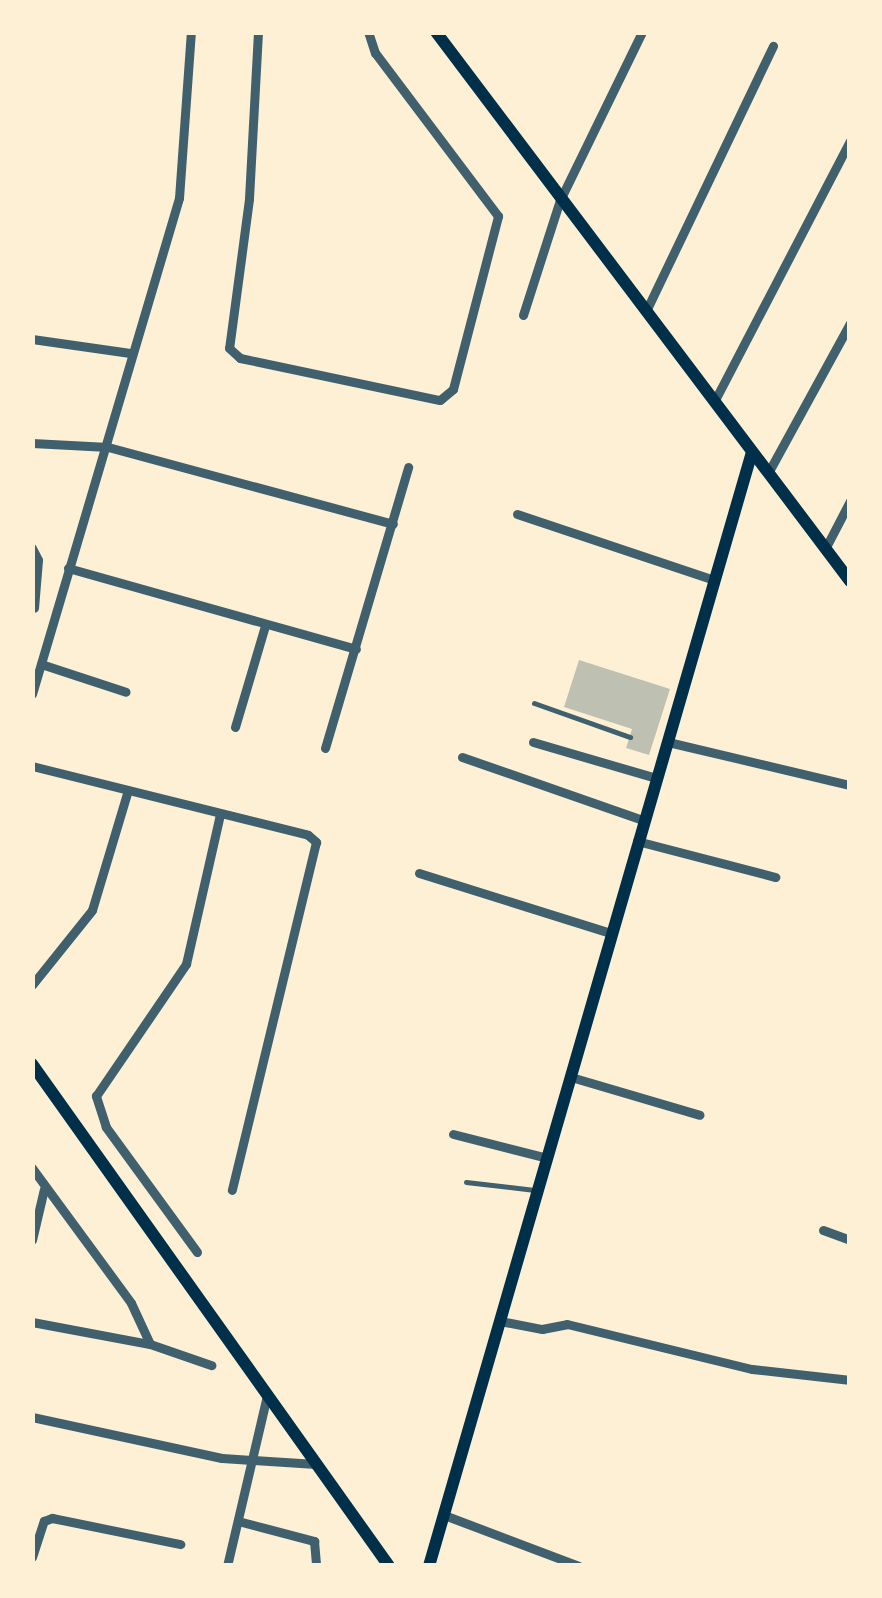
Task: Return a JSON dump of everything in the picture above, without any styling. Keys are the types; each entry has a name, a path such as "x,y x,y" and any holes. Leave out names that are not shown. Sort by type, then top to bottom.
{"main road":[{"path":"436,32 850,582"},
{"path":"430,1566 752,452"},
{"path":"32,1064 389,1566"}],"street":[{"path":"32,694 179,198 190,32"},
{"path":"258,32 249,199 229,348 240,358 446,398 498,216 375,53 368,32"},
{"path":"524,315 560,200 642,32"},
{"path":"646,312 773,46"},
{"path":"715,400 850,141"},
{"path":"768,473 850,323"},
{"path":"32,339 130,353"},
{"path":"32,443 108,447 393,524"},
{"path":"324,748 408,467"},
{"path":"825,549 850,501"},
{"path":"517,514 714,580"},
{"path":"32,548 38,560 33,610 58,606"},
{"path":"68,568 356,650"},
{"path":"235,727 265,626"},
{"path":"41,664 126,692"},
{"path":"534,742 656,778"},
{"path":"668,742 850,785"},
{"path":"462,757 643,820"},
{"path":"32,766 308,834 318,856 232,1190"},
{"path":"32,984 92,910 128,790"},
{"path":"197,1252 106,1127 96,1096 186,964 220,814"},
{"path":"637,841 775,877"},
{"path":"420,872 611,934"},
{"path":"571,1077 700,1115"},
{"path":"454,1134 547,1158"},
{"path":"32,1168 131,1303 150,1344"},
{"path":"32,1240 44,1189"},
{"path":"824,1230 850,1240"},
{"path":"500,1321 542,1328 567,1324 752,1369 850,1380"},
{"path":"32,1322 150,1344 211,1365"},
{"path":"227,1566 249,1458 267,1395"},
{"path":"32,1416 249,1458 316,1464"},
{"path":"444,1515 579,1566"},
{"path":"32,1557 44,1520 52,1518 180,1544"},
{"path":"238,1521 314,1541 316,1566"}],"lane":[{"path":"534,703 630,737"},
{"path":"652,746 668,742"},
{"path":"466,1182 538,1190"}],"building":[{"path":"579,660 670,689 649,755 626,748 632,729 564,707"}]}
